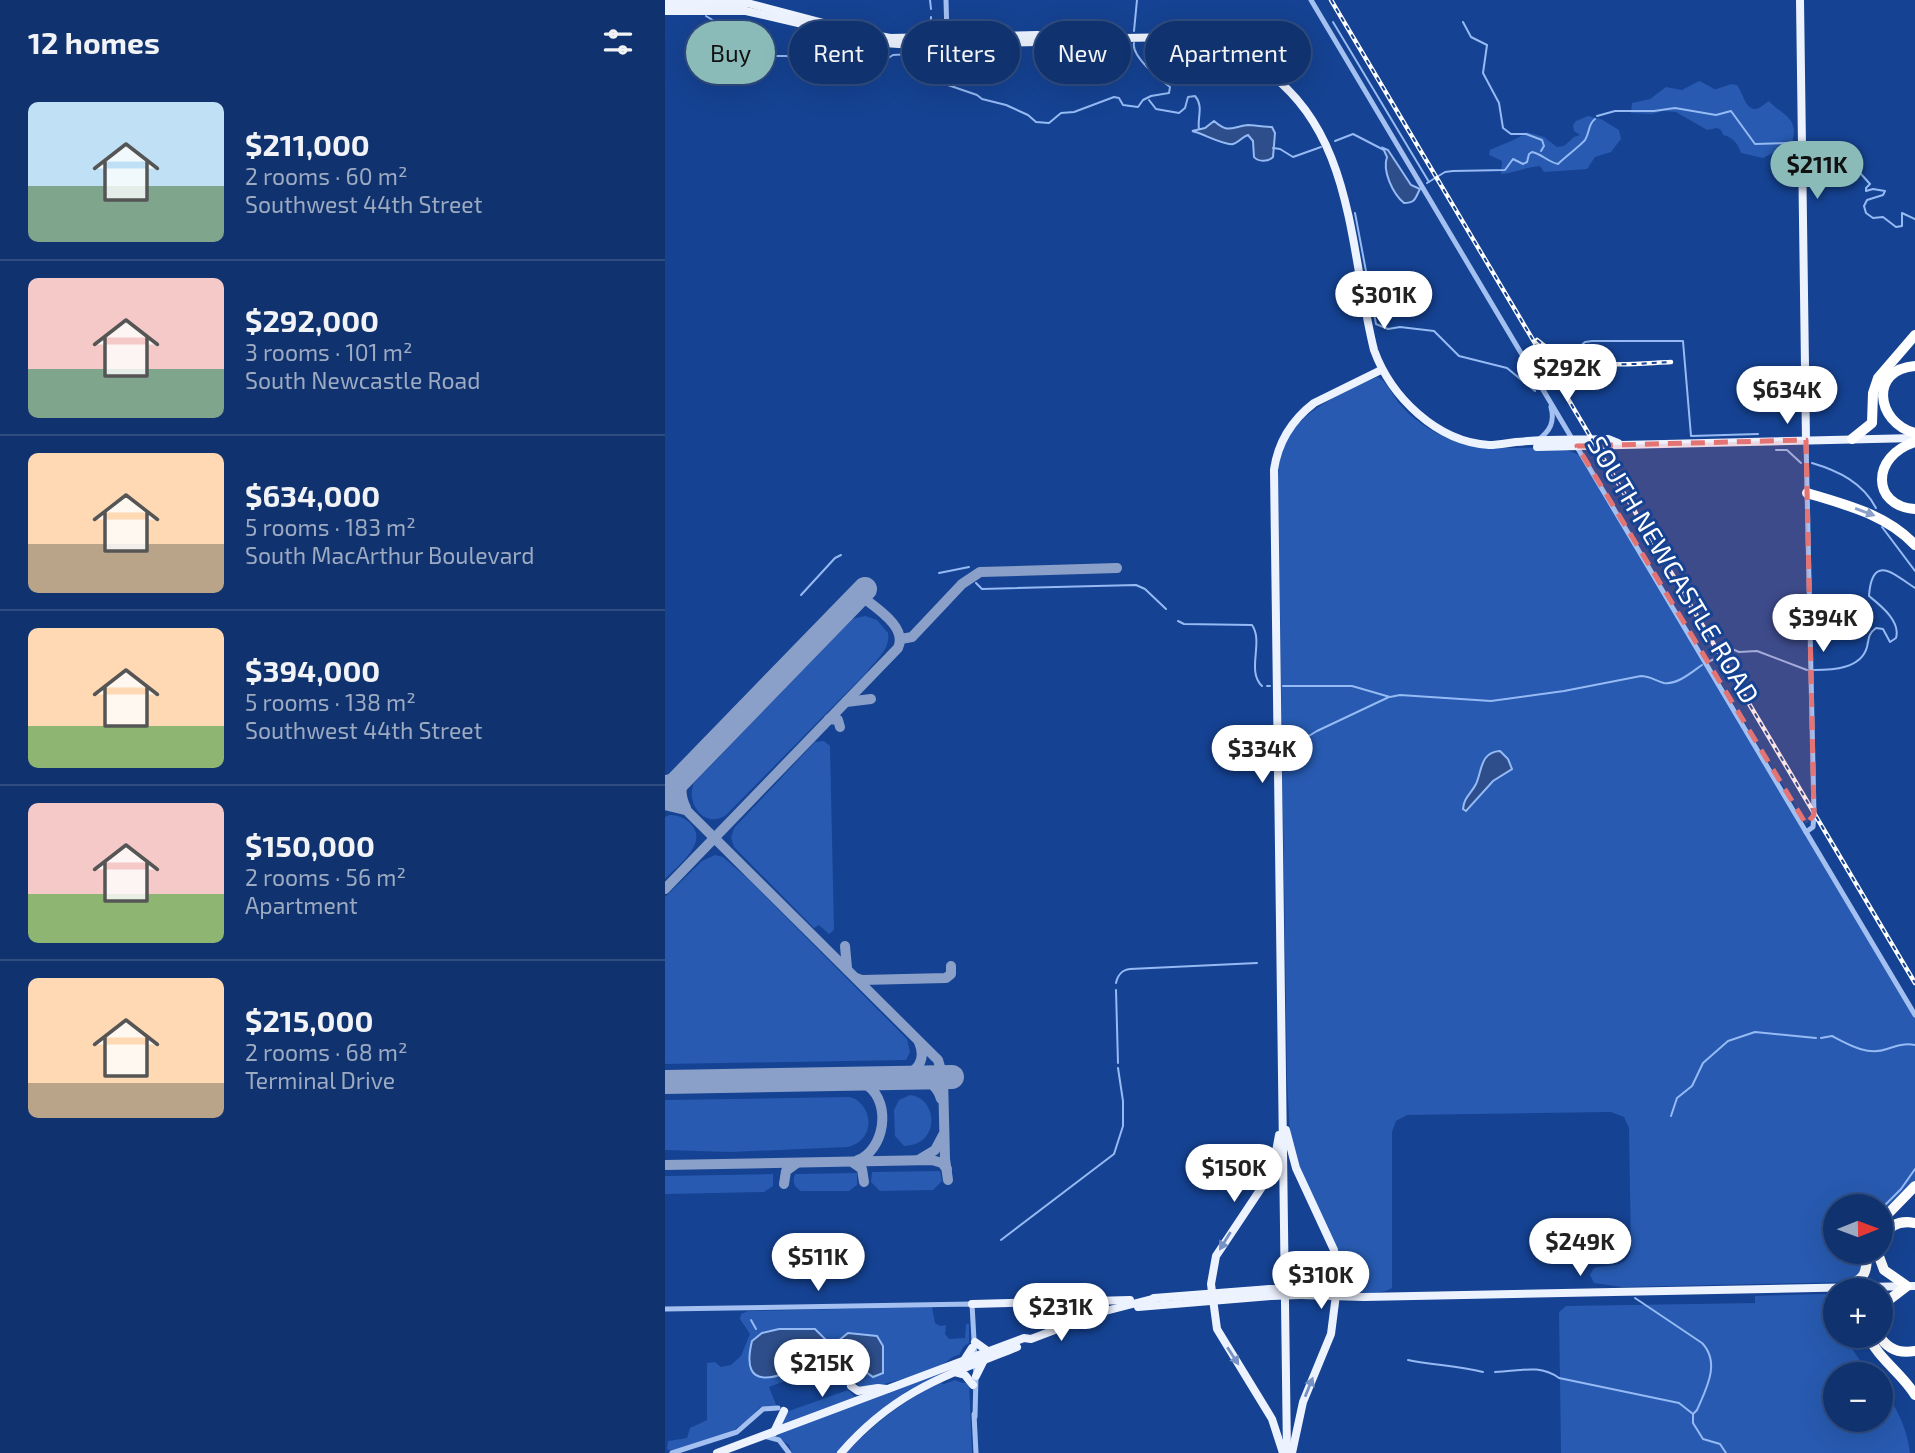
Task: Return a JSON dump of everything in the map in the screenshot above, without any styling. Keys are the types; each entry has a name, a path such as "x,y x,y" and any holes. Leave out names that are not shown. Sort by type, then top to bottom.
{"highway":[{"path":"1852,439 1872,423 1873,393 1878,378 1915,335"},
{"path":"1915,366 1901,369 1891,376 1885,385 1883,397 1890,419 1915,438 1890,456 1883,468 1882,480 1886,492 1894,502 1905,508 1915,509"},
{"path":"1807,493 1875,516 1894,527 1915,545"},
{"path":"1893,1209 1915,1186"},
{"path":"1893,1225 1915,1223"},
{"path":"1882,1264 1884,1270 1911,1286 1893,1298"},
{"path":"1875,1348 1901,1375 1915,1395"},
{"path":"1893,1348 1897,1351 1915,1351"}],"main road":[{"path":"1800,0 1806,440"},
{"path":"665,3 747,3 871,35 902,38"},
{"path":"665,11 746,11 771,15 871,42 902,44"},
{"path":"1020,36 1159,37 1196,40 1243,56 1273,75 1295,96 1325,138 1338,170 1368,326 1381,370 1405,402 1436,426 1473,442 1507,444 1536,441 1607,446 1618,443 1915,438"},
{"path":"1285,1453 1274,470 1285,435 1305,410 1381,370"},
{"path":"1507,444 1513,447 1575,443"},
{"path":"1283,1115 1296,1168 1334,1250 1337,1266 1337,1295 1331,1334 1303,1402 1292,1453"},
{"path":"1283,1115 1271,1169 1258,1195 1216,1256 1212,1273 1212,1296 1215,1320 1221,1337 1272,1419 1285,1453"},
{"path":"1893,1287 1911,1286"},
{"path":"972,1304 1301,1292 1390,1296 1823,1289"},
{"path":"1081,1320 1146,1305 1212,1296"},
{"path":"841,1453 869,1424 900,1399 978,1359 1024,1338 1031,1339 1100,1311 1156,1298"},
{"path":"954,1372 974,1380 978,1359 974,1345"},
{"path":"963,1362 974,1345"},
{"path":"717,1453 963,1362 978,1359"},
{"path":"851,1386 858,1391 890,1389"},
{"path":"774,1432 781,1410"}],"street":[{"path":"946,0 947,21"},
{"name":"SOUTH NEWCASTLE ROAD","path":"1311,0 1915,1015"},
{"path":"1536,441 1551,425 1553,416 1550,400"},
{"path":"1806,440 1814,815 1812,827 1806,832"},
{"path":"1800,821 1808,824 1814,815"},
{"path":"665,1309 972,1304 974,1345 978,1359"},
{"path":"974,1380 976,1453"},
{"path":"672,1453 737,1432 763,1409 781,1410"},
{"path":"764,1436 782,1441 789,1453"}],"highlighted area":[{"path":"1806,440 1814,815 1806,824 1577,446"}],"shaded area":[{"path":"1699,81 1714,89 1737,85 1751,108 1759,108 1769,101 1792,123 1794,129 1791,146 1763,158 1741,153 1735,141 1723,135 1721,130 1707,130 1676,112 1631,113 1632,103 1650,99 1666,87 1682,90"},
{"path":"1588,116 1601,119 1619,130 1621,139 1611,152 1595,157 1587,169 1544,172 1540,166 1501,174 1502,161 1489,155 1490,150 1527,132 1544,137 1557,147 1564,146 1580,135 1574,131 1573,125 1576,121"},
{"path":"1214,121 1227,129 1248,125 1272,127 1275,133 1273,157 1266,161 1256,159 1253,141 1248,135 1229,144 1192,131 1205,128"},
{"path":"1383,148 1388,150 1411,185 1420,189 1413,201 1404,203 1392,188"},
{"path":"1378,377 1413,417 1450,439 1483,448 1560,449 1582,457 1915,1018 1915,1182 1893,1205 1893,1194 1823,1194 1823,1264 1865,1264 1854,1278 1823,1278 1823,1283 1622,1287 1594,1283 1590,1275 1594,1268 1621,1263 1631,1251 1629,1128 1624,1117 1611,1112 1407,1115 1396,1121 1392,1132 1392,1288 1382,1292 1363,1293 1345,1291 1339,1285 1339,1267 1297,1164 1290,1136 1278,477 1284,446 1299,423 1320,406"},
{"path":"865,616 877,620 888,633 885,650 878,659 726,815 710,819 698,812 692,798 694,783 852,619"},
{"path":"824,741 830,746 834,930 829,934 819,925 814,928 734,847 731,838 734,828 815,742"},
{"path":"1500,751 1508,759 1512,769 1493,781 1466,811 1463,809 1465,801 1476,784 1485,758"},
{"path":"675,815 690,823 696,838 690,853 665,879 665,817"},
{"path":"715,855 723,857 747,878 907,1039 910,1052 906,1060 665,1064 665,897 702,861"},
{"path":"910,1095 926,1104 930,1112 930,1130 916,1144 904,1146 895,1136 894,1110 899,1100"},
{"path":"849,1097 864,1108 868,1126 861,1140 848,1147 731,1152 665,1150 665,1100"},
{"path":"940,1171 942,1181 933,1190 880,1191 871,1182 872,1172"},
{"path":"857,1173 857,1185 849,1191 801,1191 794,1182 795,1174"},
{"path":"773,1174 773,1186 764,1192 665,1194 665,1176"},
{"path":"1823,1294 1823,1348 1852,1348 1862,1362 1823,1362 1823,1432 1893,1432 1893,1404 1906,1435 1910,1453 1561,1453 1559,1312 1566,1306 1755,1303 1755,1296"},
{"path":"932,1307 935,1323 946,1325 945,1334 949,1339 965,1338 966,1324 969,1324 969,1343 959,1355 943,1364 860,1390 848,1358 769,1387 777,1407 760,1407 734,1430 671,1451 667,1449 668,1441 687,1438 690,1428 707,1420 707,1363 715,1362 721,1367 731,1365 741,1356 750,1334 740,1319 741,1314 748,1311"},
{"path":"779,1329 815,1329 832,1346 848,1333 877,1336 883,1346 883,1373 873,1377 855,1364 849,1355 832,1358 821,1356 781,1375 759,1377 752,1371 749,1360 752,1341 762,1333"},
{"path":"940,1372 938,1377 916,1387 838,1453 792,1453 789,1445 776,1436 776,1434"},
{"path":"955,1380 969,1382 972,1453 846,1453 901,1405 940,1383"},
{"path":"848,1390 855,1397 782,1424 786,1412"}],"waterway":[{"path":"930,0 931,9"},
{"path":"1134,31 1137,0"},
{"path":"706,16 737,35 760,56 786,56 854,68 867,67 893,55 931,53 936,73 945,84 982,99 1006,105 1028,115 1036,122 1049,123 1061,113 1074,112 1114,97 1119,98 1123,105 1138,107 1143,100 1151,96 1169,93 1170,87 1141,61 1134,43"},
{"path":"931,17 931,21"},
{"path":"1333,22 1429,182"},
{"path":"1463,22 1471,37 1487,45 1483,73 1499,103 1503,128 1511,134 1526,134 1542,140 1544,146 1541,151"},
{"path":"1149,100 1156,109 1179,113 1185,108 1188,97 1195,96 1200,108 1199,129"},
{"path":"1597,116 1615,111 1675,108 1716,115 1731,111 1755,144 1796,145"},
{"path":"1427,183 1445,172 1505,170 1513,159 1523,164 1527,162 1532,152 1558,164 1585,140 1595,119"},
{"path":"1335,141 1353,134 1384,150"},
{"path":"1809,145 1813,146 1817,159 1826,161 1830,175 1861,174 1870,184 1866,191 1885,191 1883,195 1867,200 1864,206 1866,213 1873,218 1883,217 1896,227 1902,226 1902,213 1915,219"},
{"path":"1273,148 1293,157 1321,147"},
{"path":"1355,213 1376,324 1388,329 1400,327 1434,331 1459,356 1507,368 1535,391"},
{"path":"1574,352 1585,342 1592,341 1683,341 1691,436 1758,434"},
{"path":"1561,380 1567,365"},
{"path":"1776,450 1787,450 1801,463"},
{"path":"1812,463 1849,479 1871,499 1876,508"},
{"path":"1882,527 1915,571"},
{"path":"801,595 835,558 841,555"},
{"path":"939,573 969,567"},
{"path":"1814,670 1845,667 1859,660 1867,647 1870,634 1876,628 1883,629 1890,642 1896,638 1893,620 1869,596 1871,583 1879,571 1892,573 1915,588"},
{"path":"976,583 982,589 1136,585 1145,589 1166,609"},
{"path":"1178,621 1184,624 1252,625 1256,640 1255,673 1262,686"},
{"path":"1723,653 1732,649 1739,652 1757,651 1807,670"},
{"path":"1710,661 1716,658"},
{"path":"1283,686 1352,686 1390,697 1400,695 1491,701 1564,691 1641,676 1669,683 1702,665"},
{"path":"1284,751 1317,731 1389,697"},
{"path":"1116,983 1121,973 1130,969 1257,963"},
{"path":"1116,990 1118,1063"},
{"path":"1671,1116 1677,1098 1692,1086 1703,1063 1728,1041 1755,1032 1816,1038"},
{"path":"1821,1038 1832,1036 1859,1049 1873,1051 1915,1045"},
{"path":"1001,1240 1114,1154 1123,1126 1123,1101 1118,1068"},
{"path":"1893,1197 1915,1169"},
{"path":"1635,1298 1702,1343 1708,1351 1711,1359 1710,1376 1693,1414"},
{"path":"751,1320 756,1329"},
{"path":"1408,1360 1483,1372"},
{"path":"1495,1372 1528,1369 1543,1371 1559,1378 1679,1403 1693,1414 1693,1423 1703,1439 1720,1444 1726,1453"}],"taxiway":[{"path":"901,639 912,637 962,584 980,572 1117,568"},
{"path":"665,889 898,648 900,640 894,625 860,595"},
{"path":"846,702 871,699"},
{"path":"829,719 838,720 840,727"},
{"path":"686,808 682,786 692,767"},
{"path":"665,780 687,772"},
{"path":"665,789 938,1060 943,1077 948,1180"},
{"path":"665,805 685,810"},
{"path":"845,946 847,968"},
{"path":"856,978 946,978 951,974 951,966"},
{"path":"899,1078 911,1073 919,1065 922,1055 919,1042"},
{"path":"914,1078 931,1084 941,1099"},
{"path":"836,1079 852,1080 868,1086 876,1094 880,1104 882,1126 879,1137 867,1155 858,1160"},
{"path":"920,1159 935,1150 943,1135"},
{"path":"665,1165 932,1160 942,1163 947,1169"},
{"path":"852,1162 862,1169 864,1182"},
{"path":"784,1184 786,1171 797,1163"}],"runway":[{"path":"665,795 865,589"},
{"path":"665,1082 952,1077"}],"railway":[{"path":"1331,0 1915,983"},
{"path":"1537,340 1552,350 1584,362 1671,362"}]}
